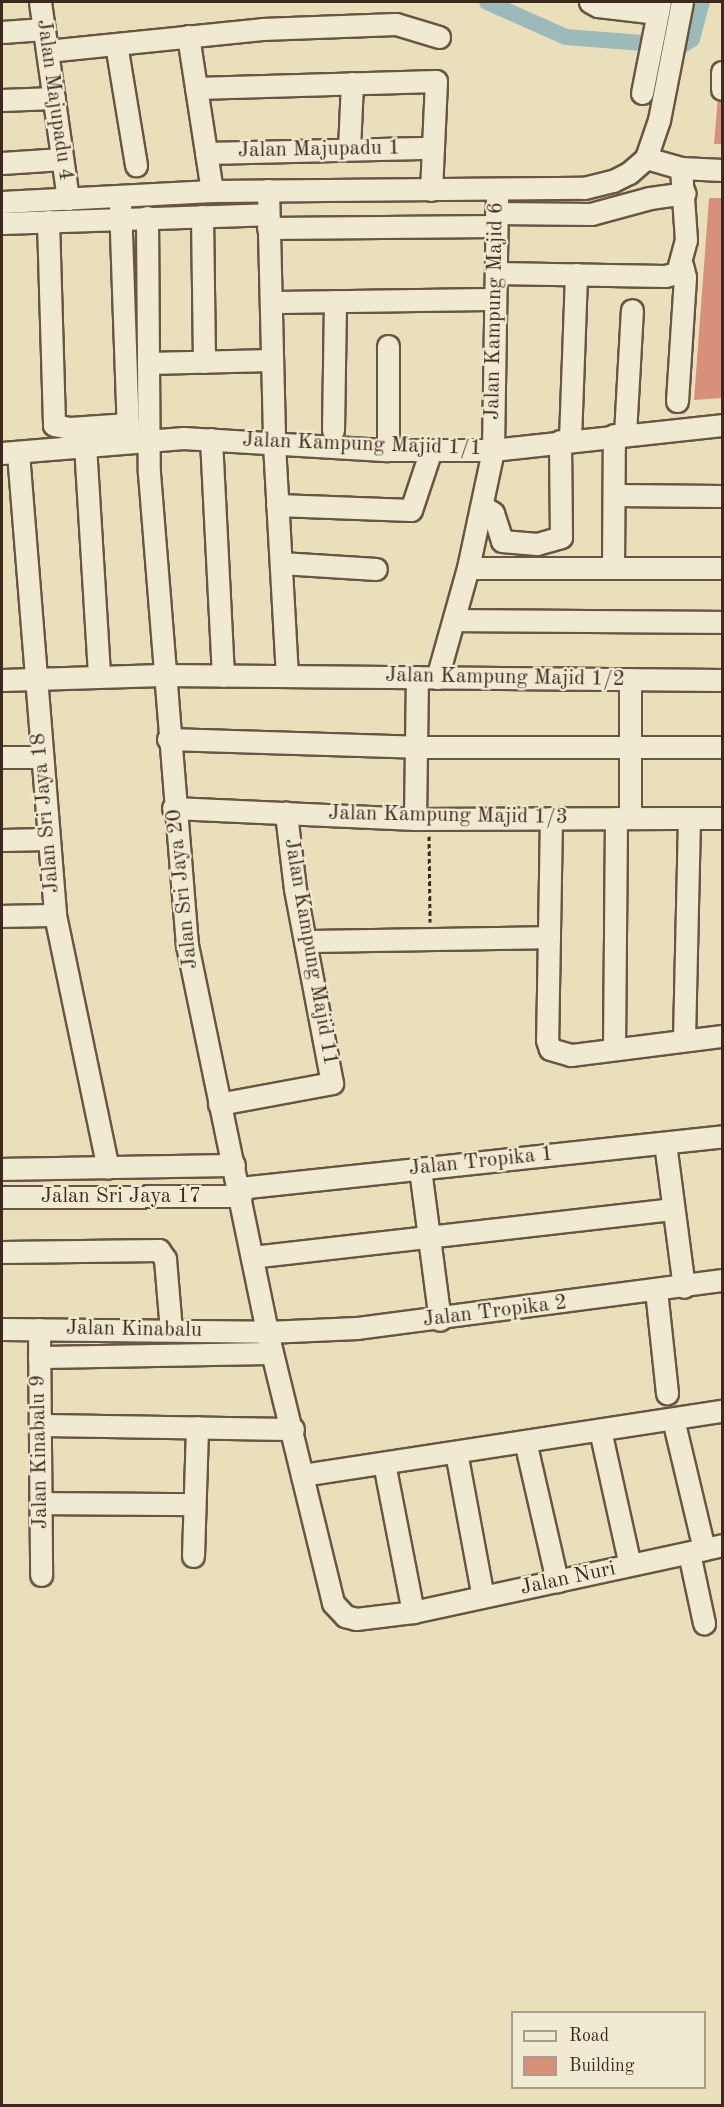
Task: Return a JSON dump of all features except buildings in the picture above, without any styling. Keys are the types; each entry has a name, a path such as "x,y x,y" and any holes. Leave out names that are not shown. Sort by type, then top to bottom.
{"street":[{"name":"Jalan Majupadu 4","path":"40,2 68,199"},
{"path":"590,2 598,6 659,7 642,93"},
{"path":"2,223 48,221 212,191 584,188 629,173 646,158 659,120 682,2"},
{"path":"47,51 188,36 396,24 439,37"},
{"path":"2,32 44,29"},
{"path":"188,36 212,191"},
{"path":"116,44 136,165"},
{"path":"723,72 723,89"},
{"path":"196,88 436,81 430,190"},
{"path":"350,149 352,83"},
{"path":"2,100 54,98"},
{"name":"Jalan Majupadu 1","path":"206,153 433,148"},
{"path":"646,158 691,169 723,170"},
{"path":"2,163 62,159"},
{"path":"677,401 685,277 682,265 685,193 691,169"},
{"name":"Jalan Kampung Majid 6","path":"422,819 416,747 427,677 453,620 468,568 493,450 497,189"},
{"path":"268,190 274,444 287,676"},
{"path":"2,202 68,199 120,207 147,217 202,216 268,221 496,219 591,214 650,198 685,193"},
{"path":"48,221 54,425 128,433 120,207"},
{"path":"202,216 204,362"},
{"name":"Jalan Sri Jaya 20","path":"147,217 150,438 162,675 187,945 219,1104 240,1192 267,1332 293,1429 302,1475"},
{"path":"496,273 665,276 677,273 682,265"},
{"path":"482,506 493,513 502,541 537,544 561,537 576,274"},
{"path":"271,302 495,298"},
{"path":"333,430 335,301"},
{"path":"612,567 615,495 632,310"},
{"path":"388,346 388,450"},
{"path":"148,363 272,360"},
{"name":"Jalan Kampung Majid 1/1","path":"10,453 85,445 128,433 150,438 211,439 388,450 493,450 620,434 723,425"},
{"path":"211,439 223,676"},
{"path":"85,445 99,677"},
{"path":"277,505 411,510 430,450"},
{"name":"Jalan Sri Jaya 18","path":"10,453 56,915 108,1168"},
{"path":"615,495 723,496"},
{"path":"281,563 376,569"},
{"path":"468,568 723,568"},
{"path":"453,620 723,622"},
{"name":"Jalan Kampung Majid 1/2","path":"2,680 162,675 723,680"},
{"path":"614,1049 623,818 630,745 630,679"},
{"path":"168,739 416,747 630,745 723,747"},
{"path":"2,757 40,757"},
{"name":"Jalan Kampung Majid 1/3","path":"173,808 422,819 723,818"},
{"name":"Jalan Kampung Majid 11","path":"219,1104 332,1083 305,941 286,813"},
{"path":"551,818 549,1049 571,1055 684,1039 723,1036"},
{"path":"684,1039 689,818"},
{"path":"2,840 47,839"},
{"path":"2,916 56,915"},
{"path":"305,941 549,937"},
{"name":"Jalan Tropika 1","path":"240,1192 420,1169 723,1136"},
{"path":"665,1143 684,1287"},
{"name":"Jalan Sri Jaya 17","path":"2,1165 108,1168 234,1166"},
{"path":"420,1169 440,1320"},
{"name":"Jalan Sri Jaya 17","path":"2,1197 240,1192"},
{"path":"252,1257 429,1234 672,1209"},
{"path":"2,1252 159,1250 165,1259 171,1330"},
{"name":"Jalan Tropika 2","path":"267,1332 440,1320 723,1280"},
{"path":"656,1290 667,1393"},
{"name":"Jalan Kinabalu","path":"2,1329 267,1332"},
{"name":"Jalan Kinabalu 9","path":"39,1329 41,1575"},
{"path":"39,1357 272,1353"},
{"path":"302,1475 723,1411"},
{"path":"673,1419 705,1549 704,1623"},
{"path":"40,1425 293,1429"},
{"path":"193,1556 197,1427"},
{"path":"600,1430 630,1565"},
{"path":"525,1441 557,1581"},
{"path":"456,1452 483,1597"},
{"path":"384,1463 413,1612"},
{"name":"Jalan Nuri","path":"302,1475 333,1603 345,1616 356,1619 413,1612 705,1549"},
{"path":"40,1503 194,1504"}],"path":[{"path":"422,819 430,939"}],"waterway":[{"path":"487,2 566,37 681,46 692,39 702,2"}]}
